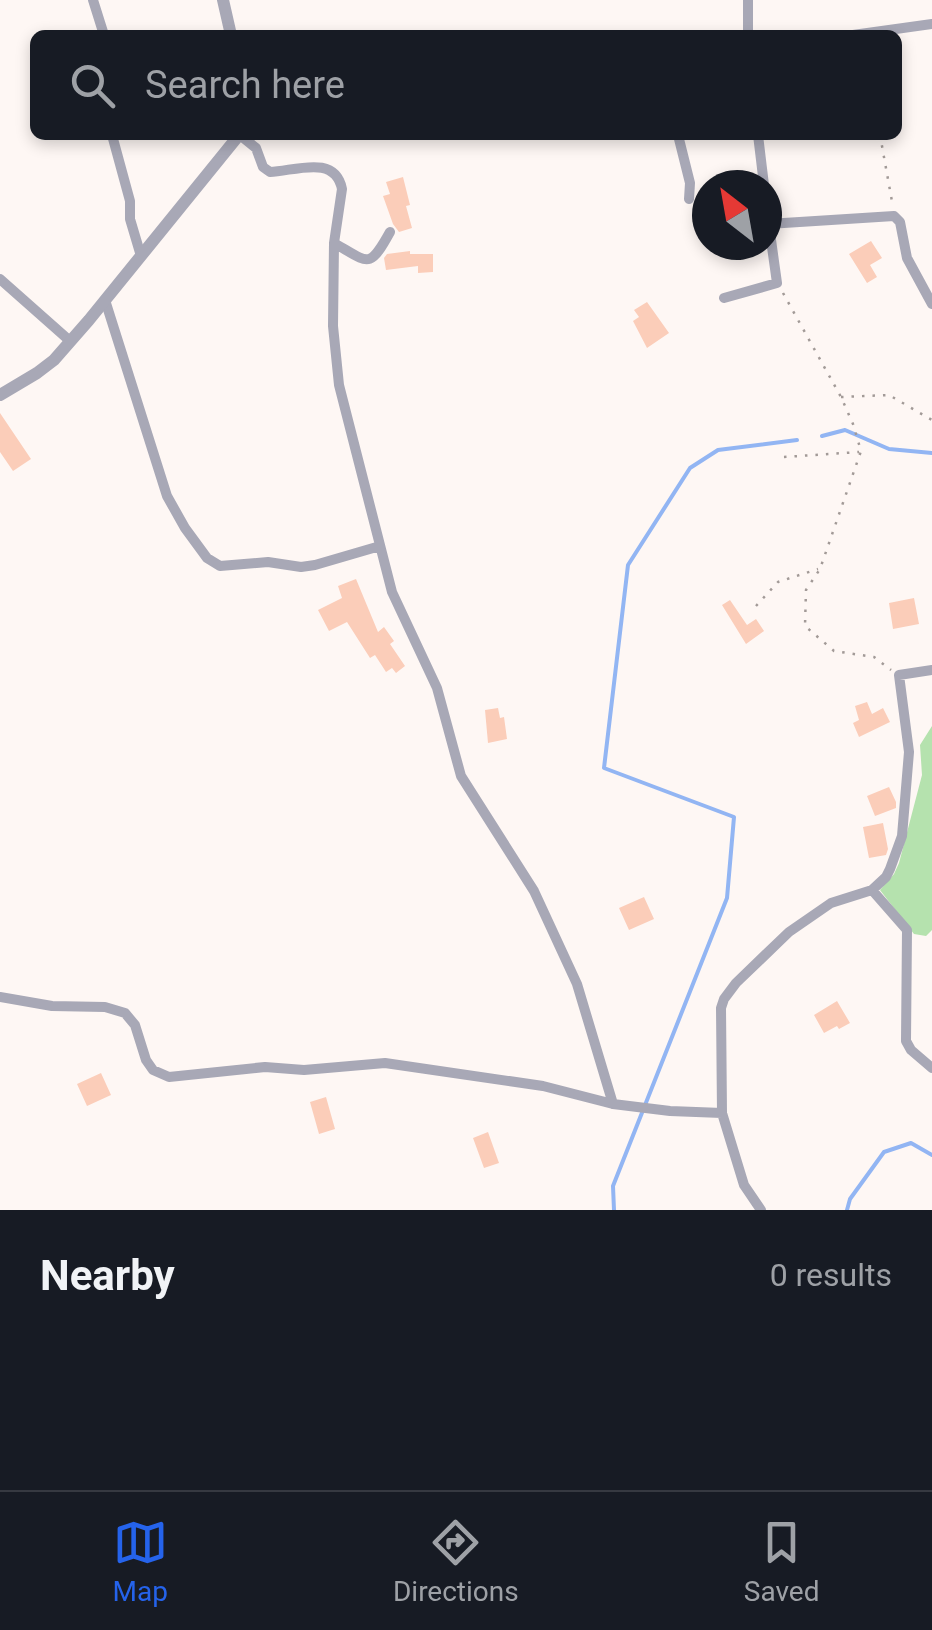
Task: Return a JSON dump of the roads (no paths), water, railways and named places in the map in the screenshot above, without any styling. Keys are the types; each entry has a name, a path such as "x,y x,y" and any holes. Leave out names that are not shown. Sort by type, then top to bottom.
{"street":[{"path":"94,0 103,30"},
{"path":"224,0 230,30"},
{"path":"748,0 748,30"},
{"path":"889,30 932,24"},
{"path":"113,140 141,256"},
{"path":"0,395 36,373 70,342 235,140"},
{"path":"246,140 256,148 262,167 270,172 316,166 330,170 340,181 334,243 333,326 339,385 392,592 437,688 460,776 534,891 577,984 613,1104"},
{"path":"679,140 690,183 689,199"},
{"path":"759,140 762,170"},
{"path":"782,223 894,216 900,222 907,258 932,304"},
{"path":"334,243 362,260 372,260 390,232"},
{"path":"724,298 777,284 773,260"},
{"path":"0,279 70,342"},
{"path":"104,300 167,496 207,558 220,566 268,562 300,567 380,546"},
{"path":"761,1210 744,1185 722,1114 721,1008 744,974 804,920 831,903 872,890 886,877 902,836 909,752 899,675 932,670"},
{"path":"872,890 906,930 906,1040 932,1068"},
{"path":"0,997 52,1006 105,1007 125,1013 135,1026 146,1060 153,1070 169,1078 265,1067 304,1070 386,1063 542,1086 613,1104 722,1114"}],"waterway":[{"path":"822,436 845,430 889,449 932,453"},
{"path":"614,1210 613,1186 727,898 734,817 604,768 628,565 690,468 718,450 797,440"},
{"path":"847,1210 850,1199 884,1152 911,1143 932,1155"}]}
